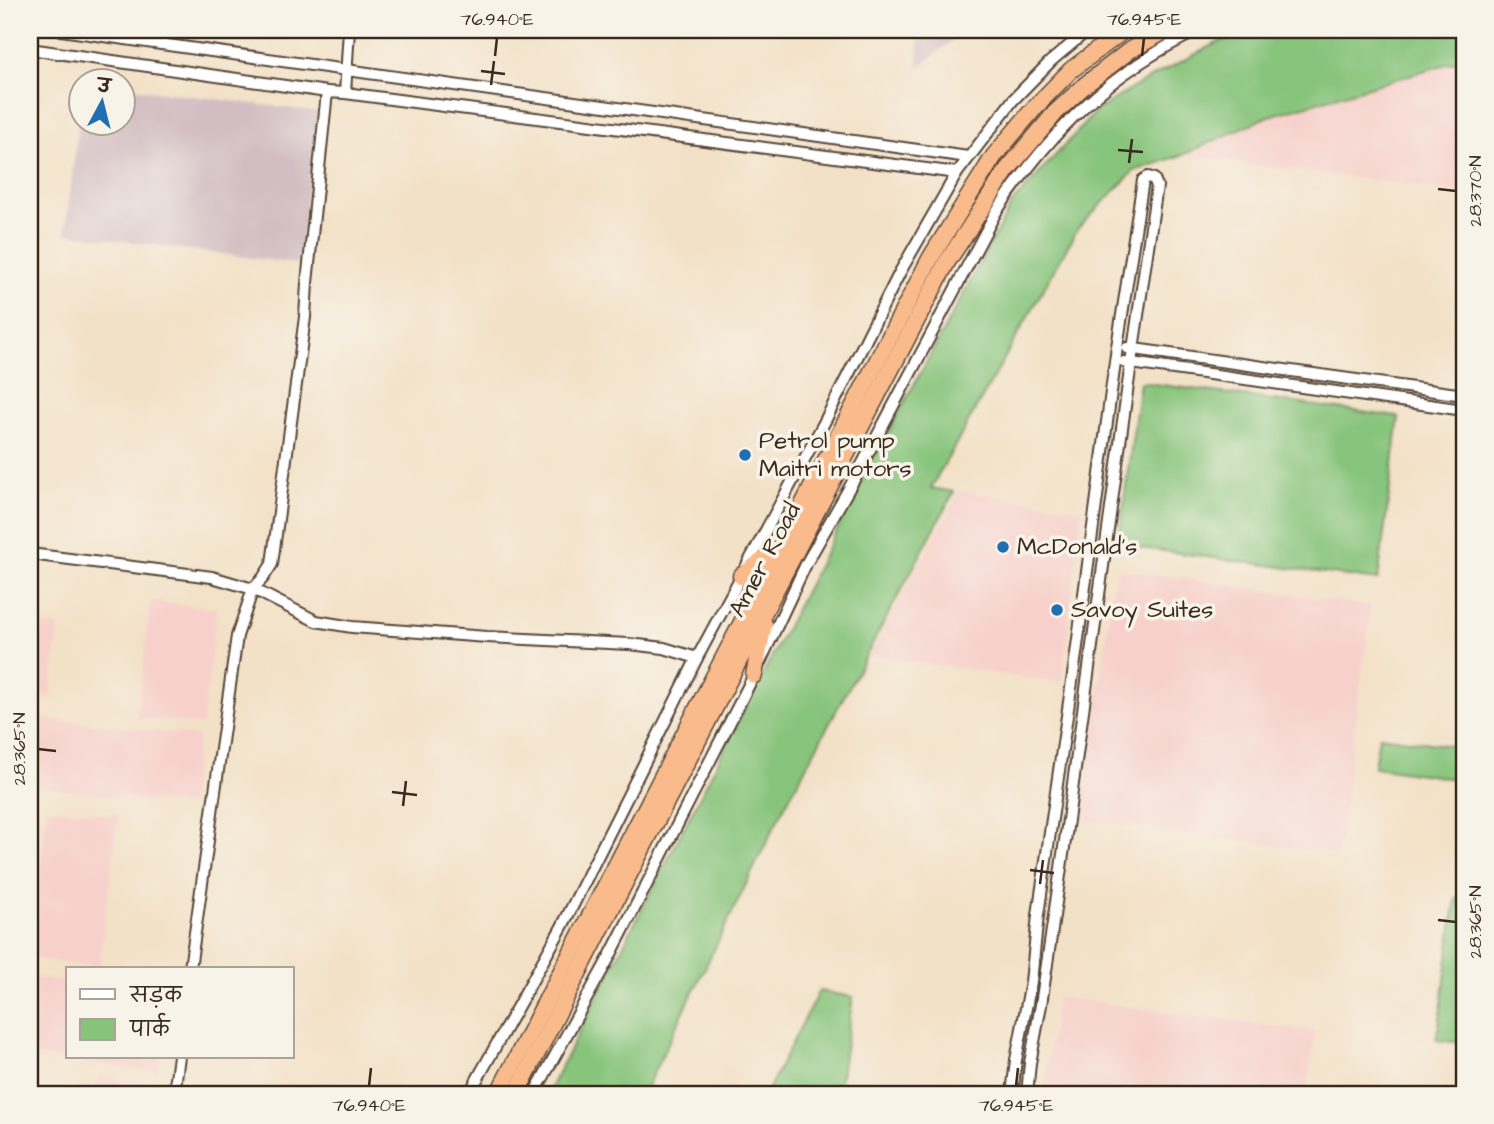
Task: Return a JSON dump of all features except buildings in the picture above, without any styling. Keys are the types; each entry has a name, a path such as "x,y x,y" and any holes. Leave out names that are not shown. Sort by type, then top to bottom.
{"highway":[{"name":"Amer Road","path":"498,1094 931,257 994,156 1036,106 1071,70 1124,30"},
{"name":"Amer Road","path":"516,1094 947,262 1007,170 1056,112 1130,50 1167,30"},
{"path":"741,576 779,548"},
{"path":"754,675 768,604"}],"street":[{"path":"61,30 968,157"},
{"path":"345,93 349,30"},
{"path":"469,1094 563,925 696,658 826,419 900,272 957,173 1013,100 1051,61 1088,30"},
{"path":"534,1094 610,956 754,675 806,565 862,466 982,238 1014,186 1045,146 1088,101 1147,57 1199,30"},
{"path":"30,49 327,92 957,173"},
{"path":"190,967 237,636 253,589 272,564 305,317 327,92"},
{"path":"1012,1094 1031,982 1117,347 1143,180 1148,177 1154,179 1157,186 1027,1094"},
{"path":"1117,347 1464,395"},
{"path":"1115,361 1464,410"},
{"path":"30,554 212,578 253,589 316,621 352,627 629,644 664,648 696,658"},
{"path":"174,1094 179,1058"}],"shaded area":[{"path":"919,30 965,30 918,68"},
{"path":"1464,61 1464,192 1187,156 1267,118"},
{"path":"136,89 318,112 298,264 65,233 77,136 136,136"},
{"path":"960,491 1082,509 1061,683 869,655"},
{"path":"1116,569 1371,606 1338,853 1080,820"},
{"path":"151,601 217,609 202,725 137,717"},
{"path":"30,623 59,627 50,697 30,694"},
{"path":"39,718 198,736 190,805 31,786"},
{"path":"47,808 118,815 99,967 30,958"},
{"path":"30,977 66,982 66,1058 160,1058 158,1072 30,1055"},
{"path":"1057,997 1315,1032 1307,1094 1043,1094"},
{"path":"98,1076 155,1084 153,1094 95,1094"}],"green space":[{"path":"1254,30 1464,30 1464,59 1266,117 1185,154 1134,171 1078,228 931,488 954,492 779,817 643,1094 547,1094 864,477 1013,202 1096,111 1144,81 1219,42"},
{"path":"1140,382 1399,417 1378,580 1118,545"},
{"path":"1379,736 1460,747 1456,779 1374,767"},
{"path":"1456,898 1464,899 1464,1043 1437,1040"},
{"path":"819,991 853,997 838,1094 766,1094"}],"place":[{"name":"Petrol pump Maitri motors","path":"745,455"},
{"name":"McDonald's","path":"1003,547"},
{"name":"Savoy Suites","path":"1057,610"}]}
